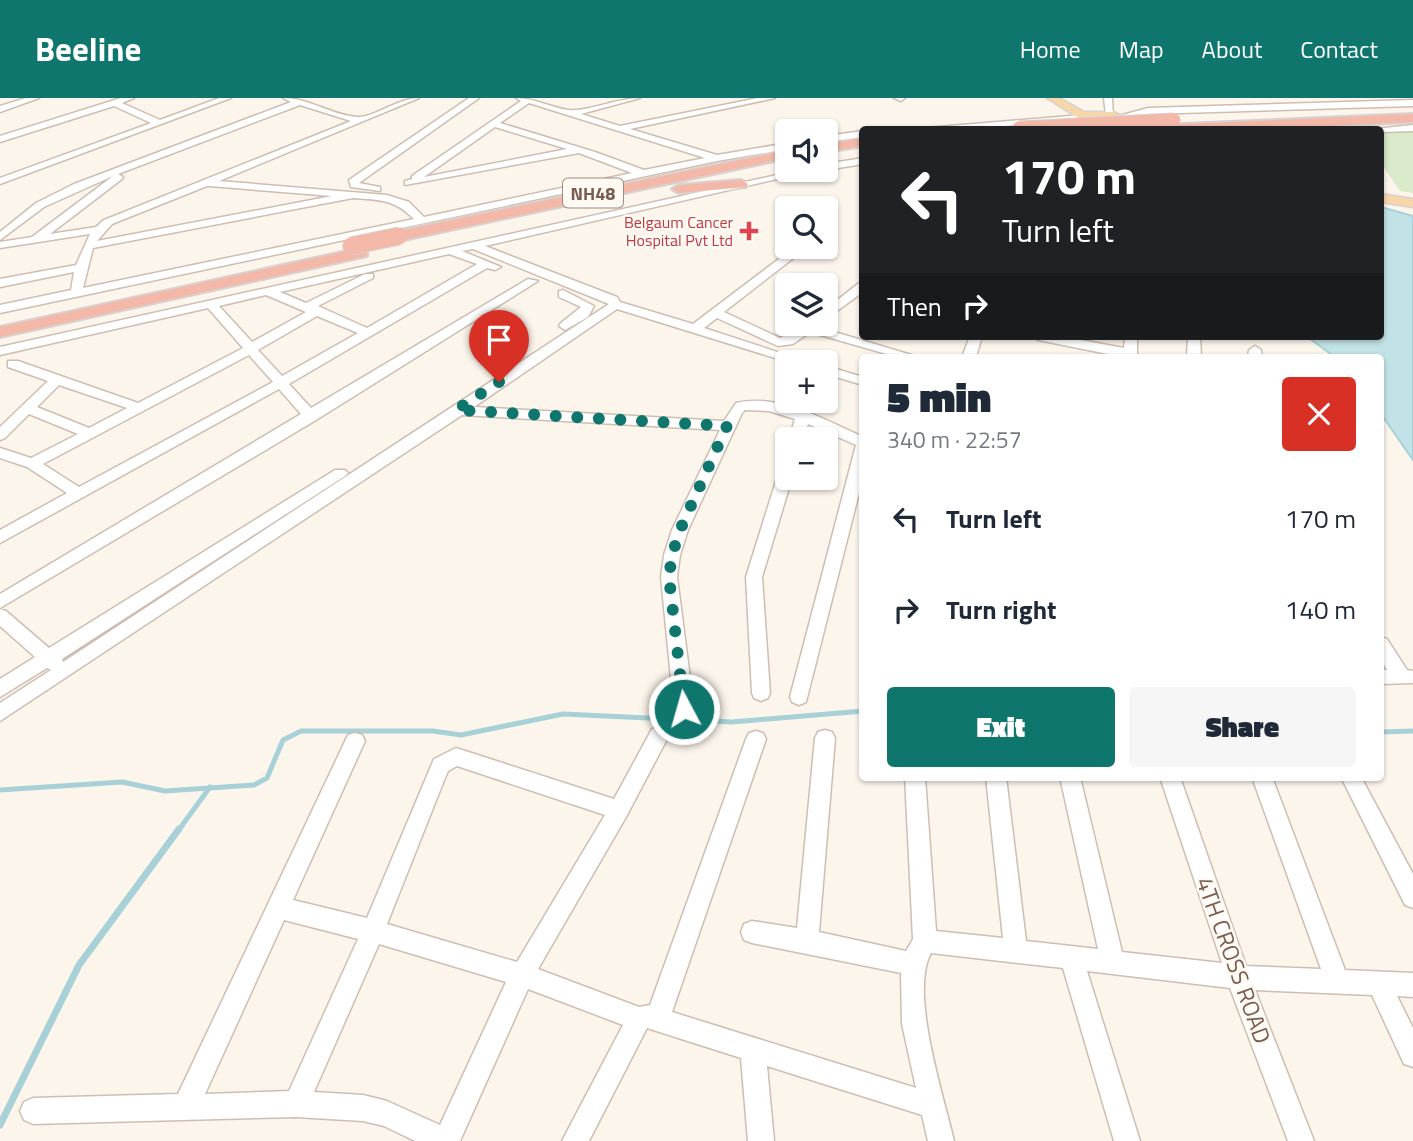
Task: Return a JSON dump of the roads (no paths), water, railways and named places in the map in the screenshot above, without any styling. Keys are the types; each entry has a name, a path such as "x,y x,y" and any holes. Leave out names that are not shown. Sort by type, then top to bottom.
{"highway":[{"path":"1164,126 1413,111"},
{"path":"1098,126 1413,118"},
{"path":"838,145 859,141"},
{"path":"838,150 859,141"},
{"name":"NH48","path":"0,332 775,157"},
{"name":"NH48","path":"402,240 775,165"},
{"path":"643,192 741,184"},
{"name":"NH48","path":"0,321 356,250"}],"main road":[{"path":"1052,98 1086,116 1115,116 1130,126"},
{"path":"1064,98 1086,116 1090,126"},
{"path":"1384,192 1413,197"},
{"path":"1384,198 1413,203"}],"street":[{"path":"0,109 34,98"},
{"path":"0,139 130,98"},
{"path":"200,98 214,103"},
{"path":"0,181 227,98"},
{"path":"286,98 361,121"},
{"path":"387,98 404,103"},
{"path":"0,245 97,230 120,216 415,98"},
{"path":"397,191 360,187 353,182 475,98"},
{"path":"546,106 559,98"},
{"path":"604,98 615,102"},
{"path":"573,113 636,98"},
{"path":"1108,98 1115,116 1138,112 1413,103"},
{"path":"1222,109 1226,98"},
{"path":"387,198 493,124 524,99 717,158"},
{"path":"622,128 764,99"},
{"path":"0,237 52,198 299,102"},
{"path":"114,103 160,122"},
{"path":"957,126 1086,116"},
{"path":"493,124 579,150 644,174"},
{"path":"1384,129 1413,128"},
{"path":"838,140 859,141"},
{"path":"0,309 717,158 775,148"},
{"path":"409,183 579,150"},
{"path":"838,165 859,162"},
{"path":"35,240 132,166"},
{"path":"0,351 775,177"},
{"path":"204,182 387,198 405,204 421,220"},
{"path":"88,246 350,196"},
{"path":"77,292 79,268 97,230"},
{"path":"362,233 381,267"},
{"path":"473,246 613,300 615,304 775,354"},
{"path":"0,689 330,480 587,309 588,306 584,302 451,251"},
{"path":"695,329 785,259"},
{"path":"32,464 250,349 313,308 394,264"},
{"path":"0,537 280,384 486,264"},
{"path":"0,283 79,268"},
{"path":"0,602 311,417 532,281"},
{"path":"838,306 859,289"},
{"path":"269,292 369,333"},
{"path":"211,304 311,417"},
{"path":"0,713 608,312 615,304"},
{"path":"714,312 778,342 788,341 796,336"},
{"path":"838,334 900,354"},
{"path":"897,353 902,340"},
{"path":"1073,340 1126,354"},
{"path":"0,375 28,345"},
{"path":"13,364 139,408"},
{"path":"838,374 859,380"},
{"path":"0,435 57,379"},
{"path":"684,709 670,566 680,530 727,426 741,405 753,403 803,417 859,442"},
{"path":"27,408 90,434"},
{"path":"456,410 727,426"},
{"path":"800,427 803,417"},
{"path":"0,453 32,464 79,494"},
{"path":"799,697 859,460"},
{"path":"761,694 754,578 780,490"},
{"path":"0,616 63,671"},
{"path":"1384,647 1408,677"},
{"path":"1384,677 1408,677"},
{"path":"33,1111 296,1104 363,1108 387,1114 445,1141 522,975 619,810 659,735"},
{"path":"807,940 825,738"},
{"path":"575,1141 648,1019 756,739"},
{"path":"186,1106 355,741"},
{"path":"296,1104 373,931 442,765 456,757 619,810"},
{"path":"915,781 926,942 912,964 914,1024 941,1141"},
{"path":"996,781 1016,951"},
{"path":"1071,781 1113,962"},
{"name":"4TH CROSS ROAD","path":"1171,781 1238,977 1301,1141"},
{"path":"1263,781 1338,982"},
{"path":"1353,781 1413,897"},
{"path":"279,908 373,931 522,975 648,1019 933,1107"},
{"path":"752,932 807,940 912,964"},
{"path":"926,942 1238,977 1413,985"},
{"path":"1071,957 1127,1141"},
{"path":"1379,984 1413,1055"},
{"path":"753,1050 761,1141"}],"water":[{"path":"1384,208 1413,216 1413,460 1384,418 1384,354 1331,354 1312,340 1384,340"}],"waterway":[{"path":"209,788 254,785 267,778 283,740 301,731 433,731 461,735 563,714 732,722 859,711"},
{"path":"1384,732 1413,731"},
{"path":"0,790 122,782 165,791 209,788"},
{"path":"178,831 209,788"},
{"path":"0,1125 79,965 179,829"}],"place":[{"name":"Belgaum Cancer Hospital Pvt Ltd","path":"749,231"}]}
